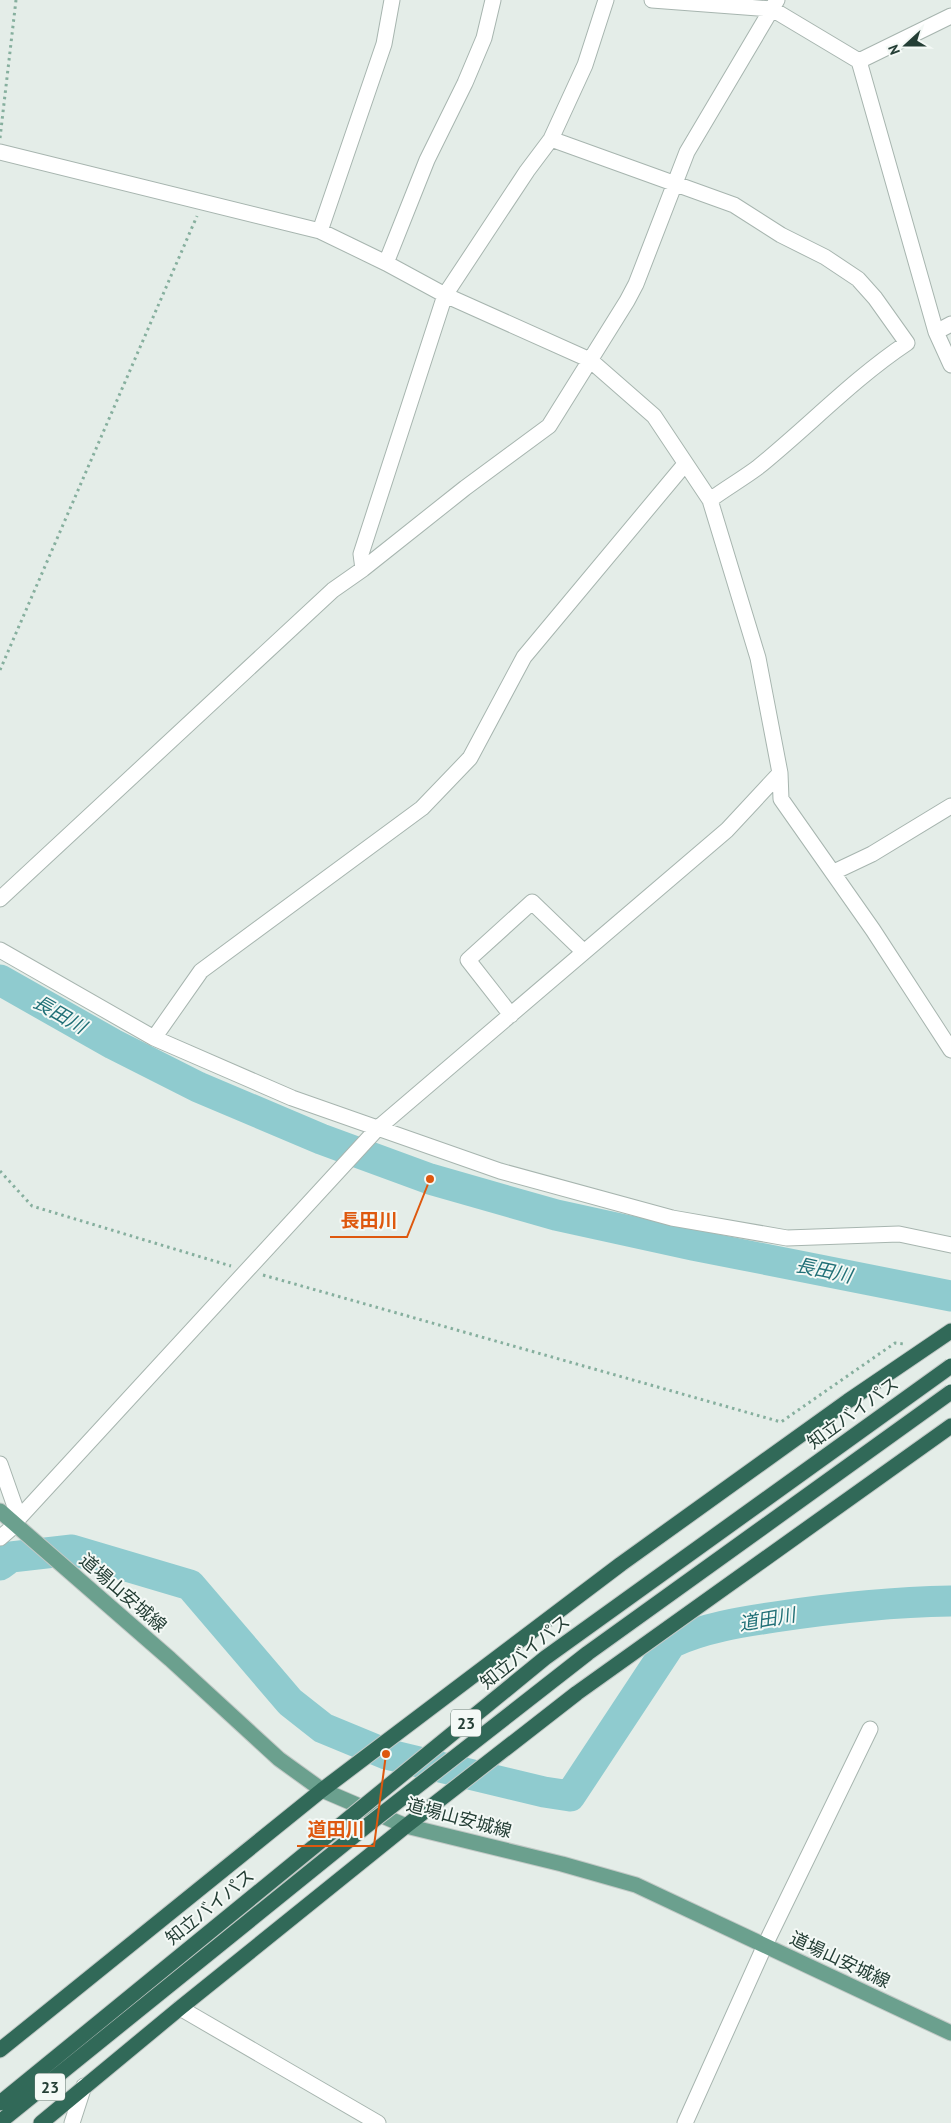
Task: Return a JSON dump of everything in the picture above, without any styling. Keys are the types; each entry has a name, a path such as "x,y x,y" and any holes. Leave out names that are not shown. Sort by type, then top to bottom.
{"highway":[{"name":"23","path":"0,2050 322,1790 629,1558 848,1402 949,1333"},
{"name":"知立バイパス","path":"0,2103 545,1658 951,1366"},
{"name":"知立バイパス","path":"0,2122 369,1824 588,1653 951,1392"},
{"name":"23","path":"41,2123 84,2086 406,1826 578,1693 951,1426"},
{"name":"23","path":"10,2123 89,2050"}],"main road":[{"name":"道場山安城線","path":"0,1511 17,1521 279,1759 322,1790 406,1826 562,1864 636,1885 951,2033"}],"street":[{"path":"320,231 384,44 392,0"},
{"path":"386,262 427,160 465,83 484,38 493,0"},
{"path":"363,569 361,554 445,295 527,171 551,139 585,64 606,0"},
{"path":"652,0 774,4 859,62 936,332 951,365"},
{"path":"0,899 332,590 363,569 465,488 549,426 636,284 673,184 687,152 774,4"},
{"path":"859,62 951,16"},
{"path":"551,139 734,205 781,235 825,257 858,279 875,298 907,343 887,356 837,397 757,468 710,500"},
{"path":"0,152 320,231 386,262 445,295 590,360 654,416 710,500 758,658 780,774 781,798 834,872 951,1050"},
{"path":"936,332 951,324"},
{"path":"154,1038 202,971 422,808 470,758 524,657 685,464"},
{"path":"0,1538 338,1174 378,1128 727,830 780,774"},
{"path":"834,872 872,854 951,806"},
{"path":"511,1015 468,960 532,902 584,952"},
{"path":"0,950 154,1038 292,1098 500,1171 672,1218 787,1238 899,1234 951,1245"},
{"path":"0,1464 17,1521"},
{"path":"686,2123 765,1945 870,1729"},
{"path":"180,2008 378,2123"},
{"path":"72,2123 84,2086"}],"path":[{"path":"0,138 16,0"},
{"path":"0,670 203,203"},
{"path":"0,1171 32,1206 248,1271 781,1422 895,1343 930,1346"}],"waterway":[{"name":"長田川","path":"0,980 113,1044 198,1087 321,1139 430,1179 556,1215 693,1245 951,1296"},
{"name":"道田川","path":"0,1565 11,1557 72,1550 190,1585 290,1702 323,1728 386,1754 544,1792 570,1796 671,1643 709,1630 762,1619 863,1606 951,1601"}],"place":[{"name":"長田川","path":"430,1179"},
{"name":"道田川","path":"386,1754"}]}
